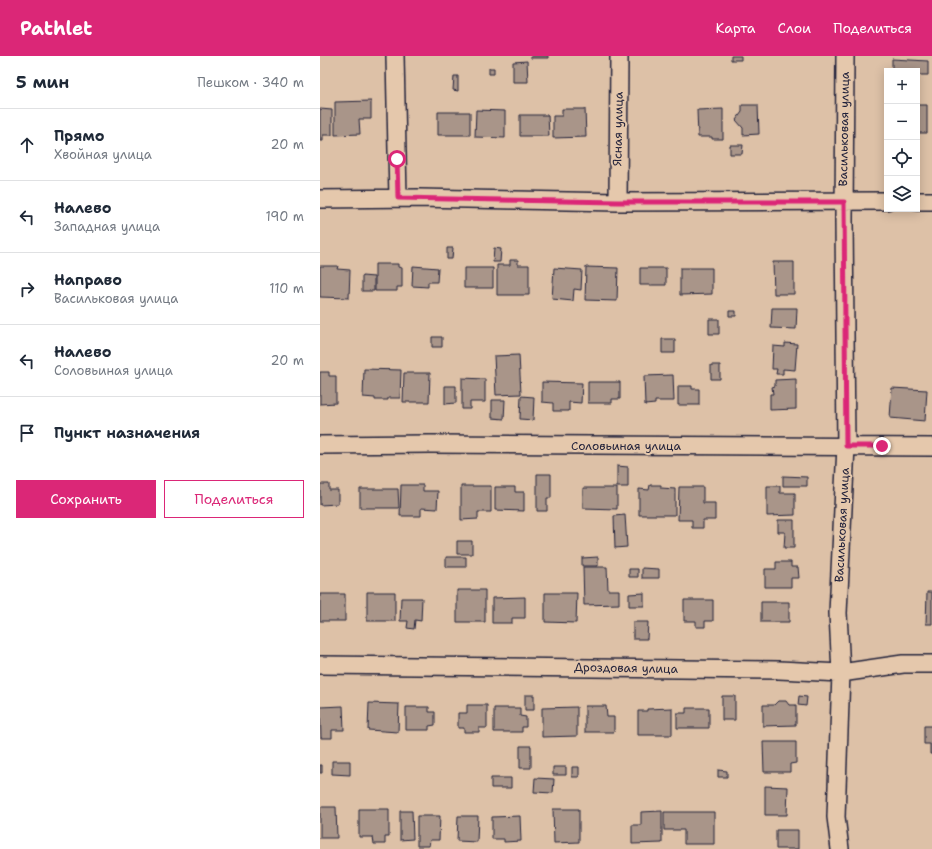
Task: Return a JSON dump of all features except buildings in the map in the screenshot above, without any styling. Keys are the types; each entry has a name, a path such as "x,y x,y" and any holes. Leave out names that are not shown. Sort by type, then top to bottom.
{"street":[{"path":"395,56 398,198"},
{"name":"Ясная улица","path":"618,202 619,56"},
{"name":"Васильковая улица","path":"840,849 836,817 841,673 838,613 846,446 844,202 845,56"},
{"path":"320,199 398,198 618,202 884,201"},
{"path":"920,201 932,201"},
{"name":"Соловьиная улица","path":"320,445 430,444 932,447"},
{"name":"Дроздовая улица","path":"320,665 755,670 841,673 903,664 932,664"}],"route":[{"path":"397,159 398,198 618,202 844,202 846,446 882,446"}]}
